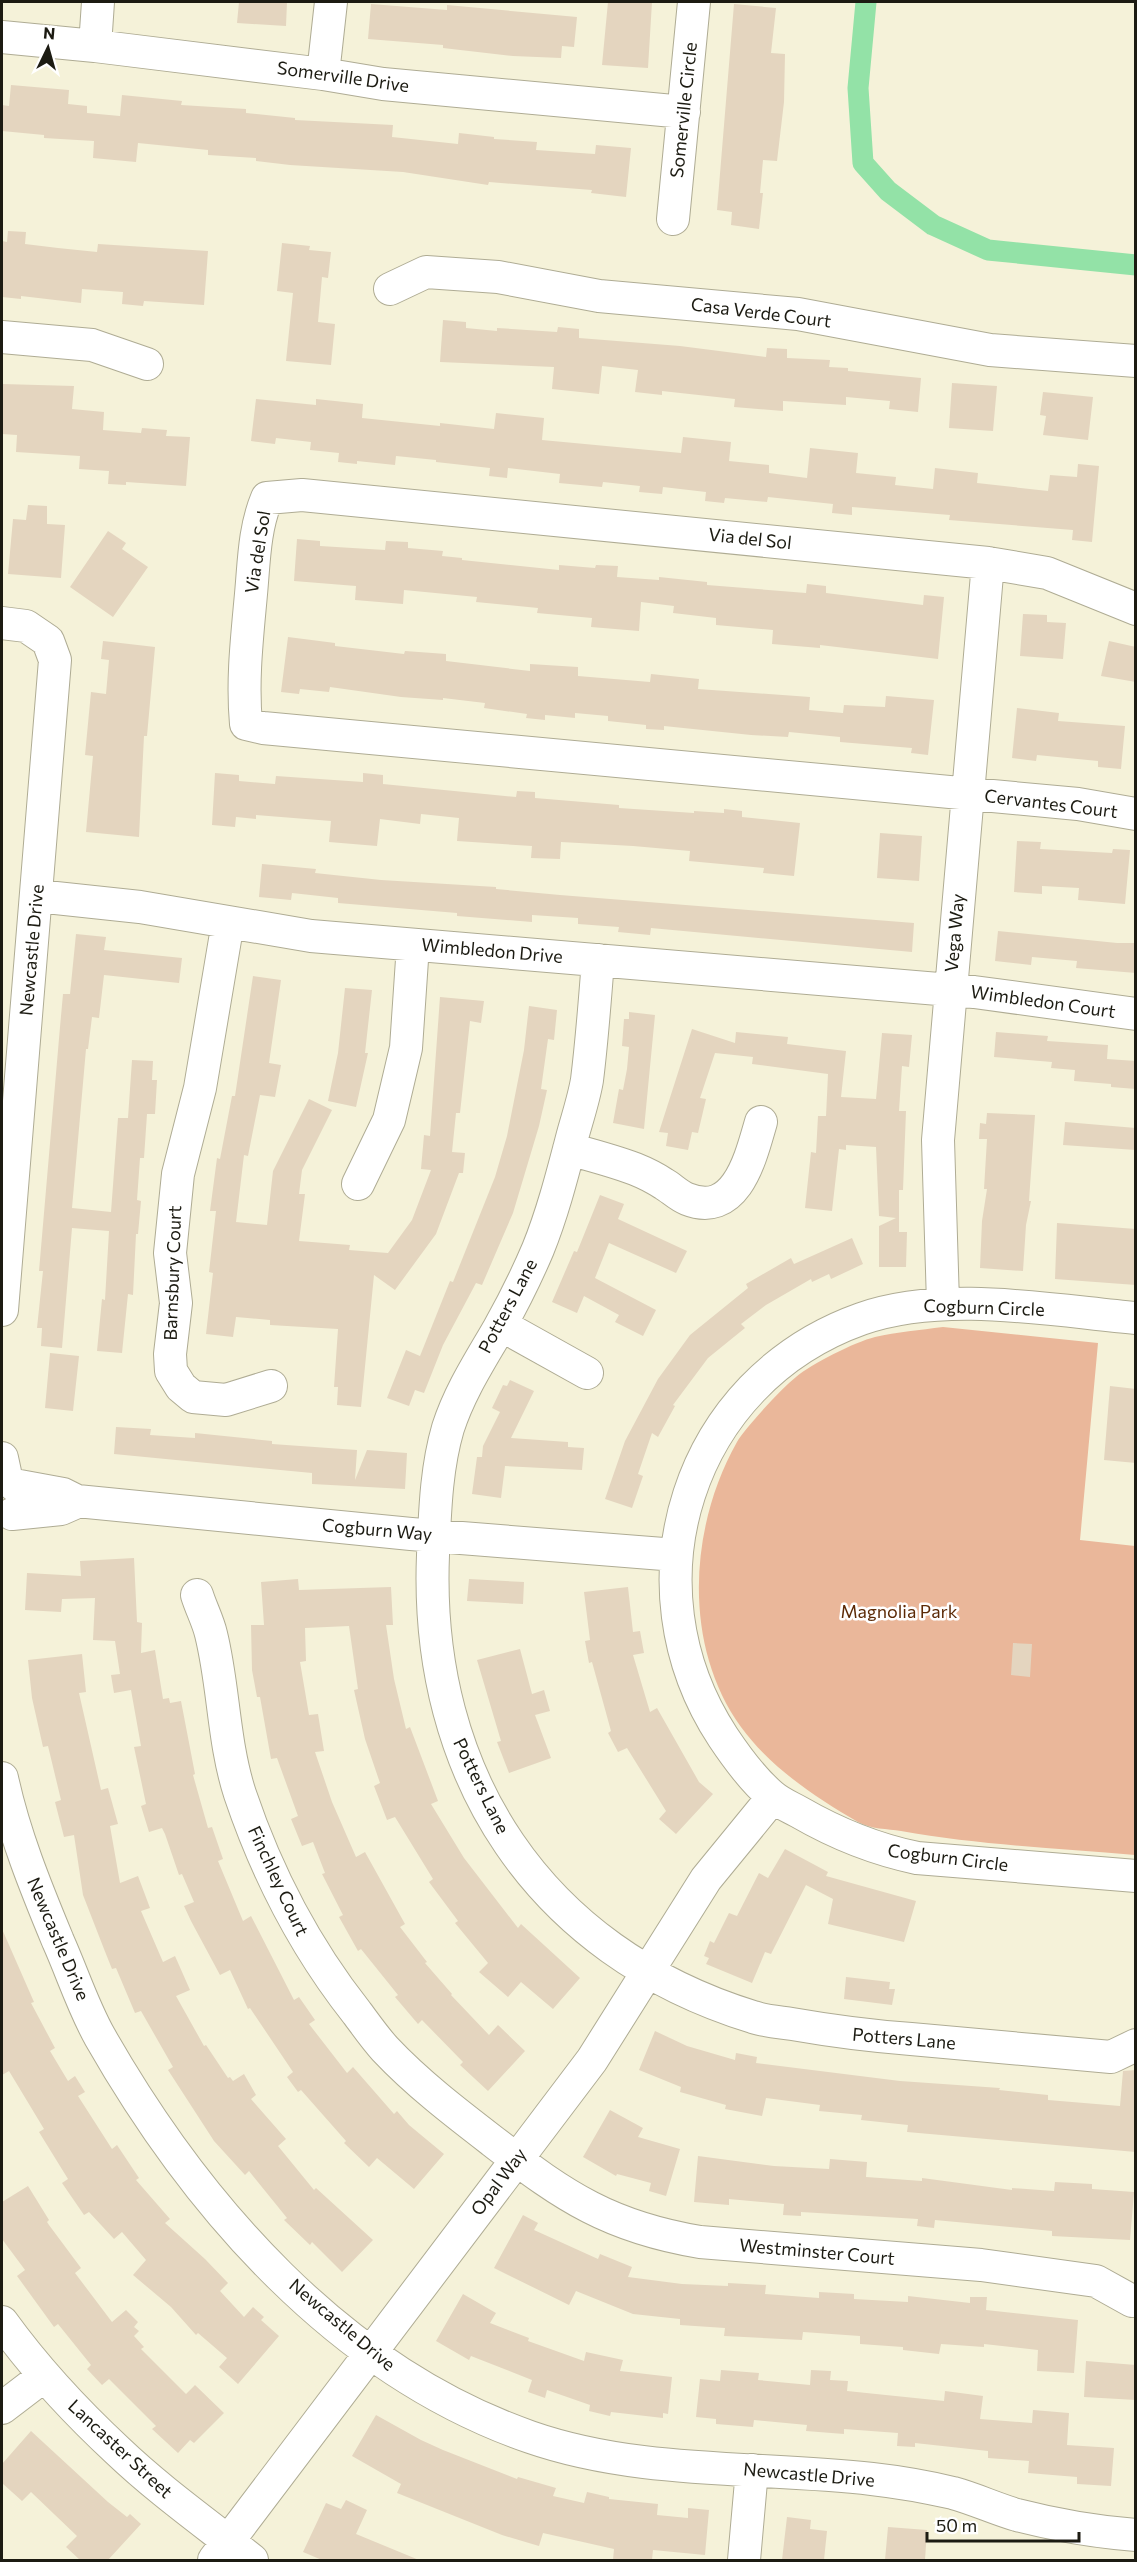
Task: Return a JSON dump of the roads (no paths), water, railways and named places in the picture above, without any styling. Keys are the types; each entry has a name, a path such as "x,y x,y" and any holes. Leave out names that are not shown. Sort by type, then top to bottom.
{"street":[{"path":"94,46 99,2"},
{"path":"323,74 331,2"},
{"name":"Somerville Circle","path":"673,219 694,2"},
{"name":"Somerville Drive","path":"2,38 94,46 323,74 383,84 684,112"},
{"name":"Casa Verde Court","path":"390,288 426,272 498,277 599,296 798,314 990,350 1136,361"},
{"path":"2,337 92,345 147,364"},
{"name":"Via del Sol","path":"967,794 263,728 246,724 244,673 256,540 261,513 267,498 314,496 988,563 1047,573 1136,609"},
{"name":"Vega Way","path":"943,1303 938,1140 988,563"},
{"name":"Newcastle Drive","path":"2,623 26,627 48,641 55,660 2,1310"},
{"name":"Cervantes Court","path":"967,794 1078,804 1136,814"},
{"name":"Wimbledon Drive","path":"37,896 140,907 311,936 950,990"},
{"name":"Barnsbury Court","path":"228,922 200,1088 178,1174 170,1253 176,1303 170,1354 171,1371 181,1387 193,1397 226,1400 271,1386"},
{"path":"358,1184 388,1120 406,1048 413,945"},
{"name":"Potters Lane","path":"598,960 586,1084 539,1247 501,1324 471,1373 449,1425 439,1473 434,1535 432,1613 441,1675 454,1732 474,1781 502,1833 530,1875 586,1929 648,1972 718,2004 756,2018 846,2034 1111,2057 1136,2045"},
{"name":"Wimbledon Court","path":"950,990 1136,1014"},
{"path":"569,1149 635,1169 663,1183 687,1199 708,1203 724,1197 735,1188 750,1159 760,1122"},
{"name":"Cogburn Circle","path":"1136,1318 943,1303 885,1312 839,1327 787,1358 747,1395 719,1430 695,1473 682,1520 676,1555 674,1592 682,1646 694,1682 711,1719 736,1757 773,1797 833,1832 889,1852 918,1858 1136,1876"},
{"path":"501,1324 587,1373"},
{"name":"Cogburn Way","path":"5,1497 61,1509 77,1501 434,1535 676,1555"},
{"name":"Finchley Court","path":"197,1596 211,1633 225,1727 239,1791 271,1875 305,1941 341,1993 384,2048 434,2096 516,2159"},
{"name":"Newcastle Drive","path":"2,1778 36,1889 98,2034 171,2150 240,2236 323,2314 370,2353 416,2384 466,2412 532,2438 602,2457 874,2479 953,2493 1015,2514 1101,2532 1136,2535"},
{"name":"Opal Way","path":"232,2554 370,2353 592,2060 648,1972 682,1912 773,1797"},
{"name":"Westminster Court","path":"516,2159 580,2203 608,2217 663,2236 700,2242 981,2265 1084,2279 1096,2281 1132,2301"},
{"name":"Lancaster Street","path":"2,2322 44,2376 118,2451 232,2554"},
{"path":"2,2408 44,2376"},
{"path":"744,2560 752,2470"}],"waterway":[{"path":"866,2 858,88 863,163 888,191 933,225 988,250 1136,265"}],"park label":[{"name":"Magnolia Park","path":"899,1612"}]}
